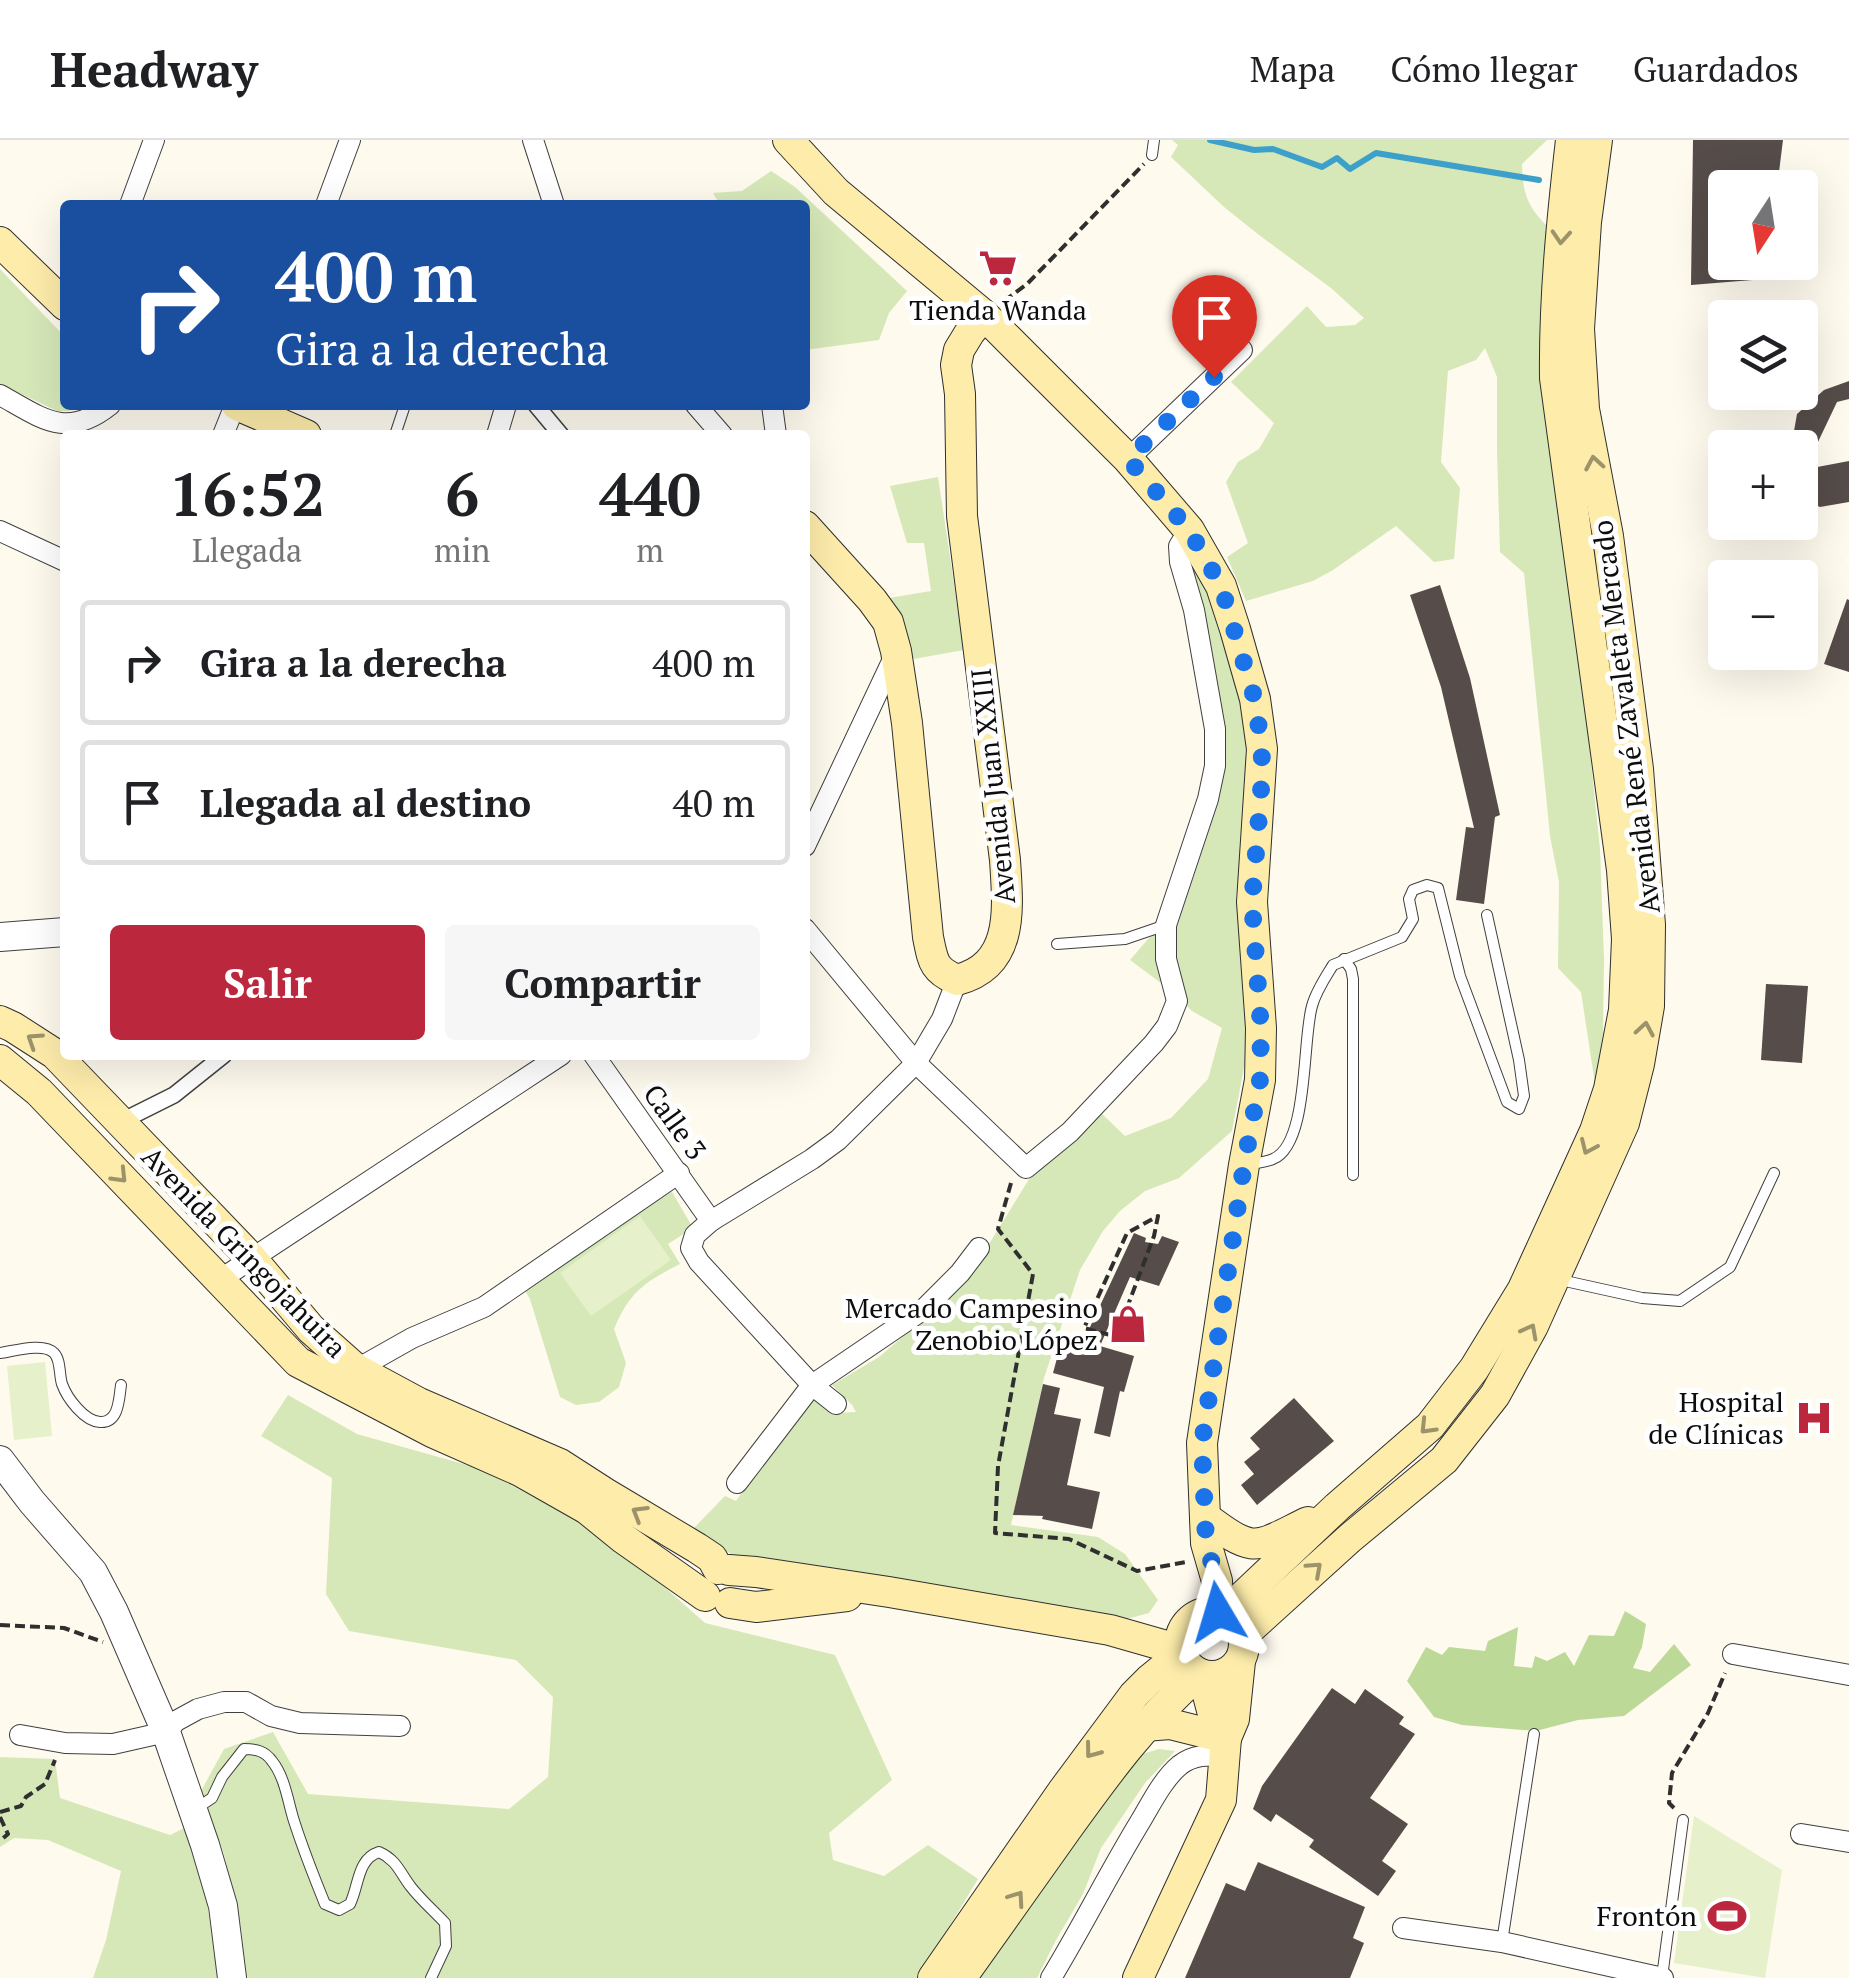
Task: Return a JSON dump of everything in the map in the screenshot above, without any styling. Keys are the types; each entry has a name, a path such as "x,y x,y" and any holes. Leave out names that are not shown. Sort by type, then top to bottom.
{"main road":[{"path":"788,140 836,192 984,315 1128,459 1189,530 1221,586 1255,700 1262,750 1252,902 1261,1028 1260,1080 1202,1443 1204,1540 1217,1581 1207,1642 1234,1719 1225,1747 1221,1800 1138,1978"},
{"name":"Avenida René Zavaleta Mercado","path":"961,1978 1100,1782 1207,1642 1337,1507 1430,1426 1474,1369 1524,1289 1604,1106 1624,1010 1627,939 1622,870 1555,378 1562,217 1572,140"},
{"name":"Avenida René Zavaleta Mercado","path":"934,1978 1062,1792 1149,1680 1350,1538 1444,1460 1495,1395 1533,1326 1624,1123 1650,1006 1650,925 1638,768 1608,536 1584,409 1579,330 1586,222 1597,140"},
{"path":"0,242 60,300"},
{"name":"Avenida Juan XXIII","path":"957,980 976,975 989,962 1001,944 1008,913 1006,860 962,516 956,365 959,350 984,315"},
{"path":"248,410 294,430"},
{"path":"810,532 888,622 907,723 928,937 934,962 942,974 957,980"},
{"name":"Avenida Gringojahuira","path":"0,1021 60,1059"},
{"name":"Avenida Gringojahuira","path":"0,1060 39,1092 298,1362 420,1403 560,1464 712,1558 720,1585 756,1572 1110,1630 1142,1622 1207,1642"},
{"name":"Avenida Gringojahuira","path":"61,1060 252,1259 346,1376"},
{"path":"1204,1540 1228,1535 1259,1545 1337,1507"},
{"path":"1110,1630 1135,1675 1134,1696"},
{"path":"1144,1726 1170,1724 1225,1747"}],"street":[{"path":"132,200 154,140"},
{"path":"328,200 350,140"},
{"path":"533,140 552,200"},
{"path":"1128,459 1242,350"},
{"path":"0,395 52,423 70,425 103,410"},
{"path":"540,410 558,430"},
{"path":"700,410 718,430"},
{"path":"810,935 916,1062 1026,1168 1070,1132 1168,1026 1177,1001 1166,960 1166,926 1215,766 1216,729 1194,610 1180,562 1179,546 1189,530"},
{"path":"0,531 60,559"},
{"path":"810,835 896,651"},
{"path":"0,937 60,932"},
{"path":"836,1404 812,1385 699,1262 691,1248 695,1234 712,1221 838,1140 916,1062 942,1018 957,980"},
{"path":"72,1126 110,1111 174,1095 218,1060"},
{"path":"221,1279 553,1060"},
{"name":"Calle 3","path":"598,1060 712,1221"},
{"path":"346,1376 412,1338 484,1306 678,1173"},
{"path":"737,1483 812,1385 924,1308 960,1274 979,1248"},
{"path":"0,1460 93,1572 114,1612 166,1732 223,1906 232,1978"},
{"path":"1733,1654 1849,1675"},
{"path":"20,1735 65,1743 114,1744 166,1732 198,1709 224,1702 246,1702 272,1716 300,1723 400,1726"},
{"path":"1050,1978 1167,1779 1197,1755 1225,1747"},
{"path":"1801,1834 1849,1842"},
{"path":"1403,1928 1502,1942 1656,1977"}],"lane":[{"path":"1152,155 1154,140"},
{"path":"1244,1165 1273,1159 1288,1144 1301,1102 1312,1004 1333,965 1402,938 1413,919 1413,890 1427,885 1438,888 1460,976 1506,1102 1519,1109 1524,1096 1519,1060 1487,915"},
{"path":"1056,944 1126,939 1166,926"},
{"path":"1344,959 1353,980 1352,1175"},
{"path":"1555,1279 1642,1298 1680,1300 1730,1267 1774,1173"},
{"path":"0,1353 51,1350 57,1356 68,1396 92,1420 104,1423 112,1419 121,1385"},
{"path":"1502,1942 1534,1734"},
{"path":"192,1811 212,1798 222,1777 244,1749 264,1752 279,1773 325,1904 339,1910 350,1904 362,1866 368,1857 379,1852 396,1864 409,1886 444,1923 446,1946 431,1978"},
{"path":"1656,1977 1683,1820"}],"path":[{"path":"984,315 1027,284 1152,155"},
{"path":"1017,1160 998,1229 1033,1274 998,1466 996,1533 1069,1539 1137,1571 1204,1540"},
{"path":"1116,1337 1158,1216 1127,1233 1084,1328 1116,1337 1136,1342"},
{"path":"0,1625 64,1628 130,1652"},
{"path":"1683,1820 1670,1803 1672,1773 1708,1713 1733,1654"},
{"path":"0,1840 8,1834 0,1815 21,1806 26,1797 45,1784 65,1743"}],"green space":[{"path":"1172,140 1547,140 1522,164 1525,192 1549,228 1583,684 1600,849 1603,1033 1595,1084 1581,992 1558,968 1559,882 1550,836 1524,573 1500,552 1497,377 1485,348 1476,360 1448,371 1441,462 1460,488 1454,559 1434,562 1396,526 1313,581 1246,601 1227,557 1248,543 1226,482 1238,462 1259,449 1274,423 1231,382 1307,306 1326,327 1355,325 1364,318 1331,288 1224,207 1171,157 1178,145"},
{"path":"771,171 809,200 717,200 713,193 742,191"},
{"path":"810,201 907,291 889,313 879,340 810,349"},
{"path":"0,269 60,332 60,410 70,410 57,411 0,384"},
{"path":"938,477 964,650 908,660 883,599 931,591 924,543 907,543 890,486"},
{"path":"1190,555 1237,670 1247,737 1250,777 1236,897 1246,990 1246,1057 1232,1131 1179,1178 1145,1191 1120,1211 1080,1270 1044,1378 1011,1525 1098,1537 1125,1554 1158,1600 1149,1613 1127,1619 747,1564 692,1530 725,1496 736,1501 813,1397 836,1413 856,1412 832,1385 879,1357 944,1302 973,1270 1037,1166 1099,1111 1125,1136 1171,1118 1208,1079 1222,1028 1192,1011 1130,960 1148,939 1172,921 1193,879 1218,794 1224,732 1213,655"},
{"path":"672,1192 693,1228 668,1244 680,1264 640,1289 620,1316 614,1329 626,1363 619,1387 599,1402 576,1405 560,1397 524,1289 641,1206"},
{"path":"640,1216 671,1260 591,1316 560,1273"},
{"path":"45,1362 52,1436 14,1440 7,1366"},
{"path":"288,1395 357,1434 481,1469 608,1537 705,1623 835,1655 892,1780 829,1833 833,1860 884,1876 928,1845 978,1879 918,1978 244,1978 241,1927 224,1854 201,1791 224,1749 273,1732 308,1794 509,1809 548,1777 553,1697 516,1660 349,1631 326,1594 332,1478 261,1436"},
{"path":"1625,1611 1646,1624 1633,1668 1650,1672 1674,1644 1691,1665 1624,1716 1578,1720 1536,1731 1462,1725 1434,1717 1407,1681 1426,1647 1442,1655 1449,1647 1485,1651 1488,1641 1518,1627 1514,1666 1532,1668 1535,1656 1547,1661 1565,1652 1574,1666 1589,1635 1614,1636"},
{"path":"1159,1749 1175,1751 1145,1783 1101,1848 1083,1894 1037,1978 973,1978 1129,1768 1142,1754"},
{"path":"0,1757 55,1759 60,1798 170,1835 184,1828 206,1897 219,1978 93,1978 121,1871 48,1840 14,1838 0,1847"},
{"name":"Frontón","path":"1694,1816 1782,1870 1765,1978 1674,1963"}],"building":[{"path":"1693,140 1783,140 1779,170 1708,170 1708,280 1752,280 1691,285"},
{"path":"1849,381 1849,399 1837,402 1818,442 1818,430 1794,430 1797,414 1802,410 1818,410 1818,395"},
{"path":"1849,461 1849,502 1820,507 1818,467"},
{"path":"1440,585 1470,678 1500,815 1495,817 1484,904 1456,900 1466,827 1474,828 1441,687 1410,595"},
{"path":"1849,600 1849,672 1824,664"},
{"path":"1766,984 1808,986 1802,1063 1761,1060"},
{"path":"1134,1233 1146,1238 1145,1242 1158,1244 1162,1236 1179,1242 1159,1286 1130,1277 1100,1346 1134,1356 1124,1392 1120,1391 1110,1437 1094,1433 1104,1387 1053,1373 1063,1336 1083,1342"},
{"path":"1043,1384 1060,1388 1054,1414 1081,1419 1067,1485 1100,1492 1092,1529 1042,1519 1043,1516 1013,1515"},
{"path":"1294,1398 1334,1441 1257,1505 1241,1485 1254,1474 1244,1462 1260,1449 1250,1438"},
{"path":"1332,1688 1355,1704 1365,1689 1404,1717 1399,1724 1415,1734 1370,1798 1408,1824 1382,1861 1396,1871 1378,1896 1309,1847 1314,1840 1276,1814 1271,1822 1253,1809 1262,1786"},
{"path":"1258,1862 1365,1907 1353,1938 1364,1943 1350,1978 1185,1978 1226,1883 1245,1891"}],"waterway":[{"path":"1210,140 1254,150 1273,149 1322,167 1337,158 1350,169 1376,153 1539,180"}],"place":[{"name":"Tienda Wanda","path":"998,268"},
{"name":"Mercado Campesino Zenobio López","path":"1128,1324"},
{"name":"Hospital de Clínicas","path":"1814,1418"},
{"name":"Frontón","path":"1727,1916"}],"route":[{"path":"1214,377 1128,459 1189,530 1221,586 1255,700 1262,750 1252,902 1261,1028 1260,1080 1202,1443 1206,1543 1217,1581 1218,1612"}]}
